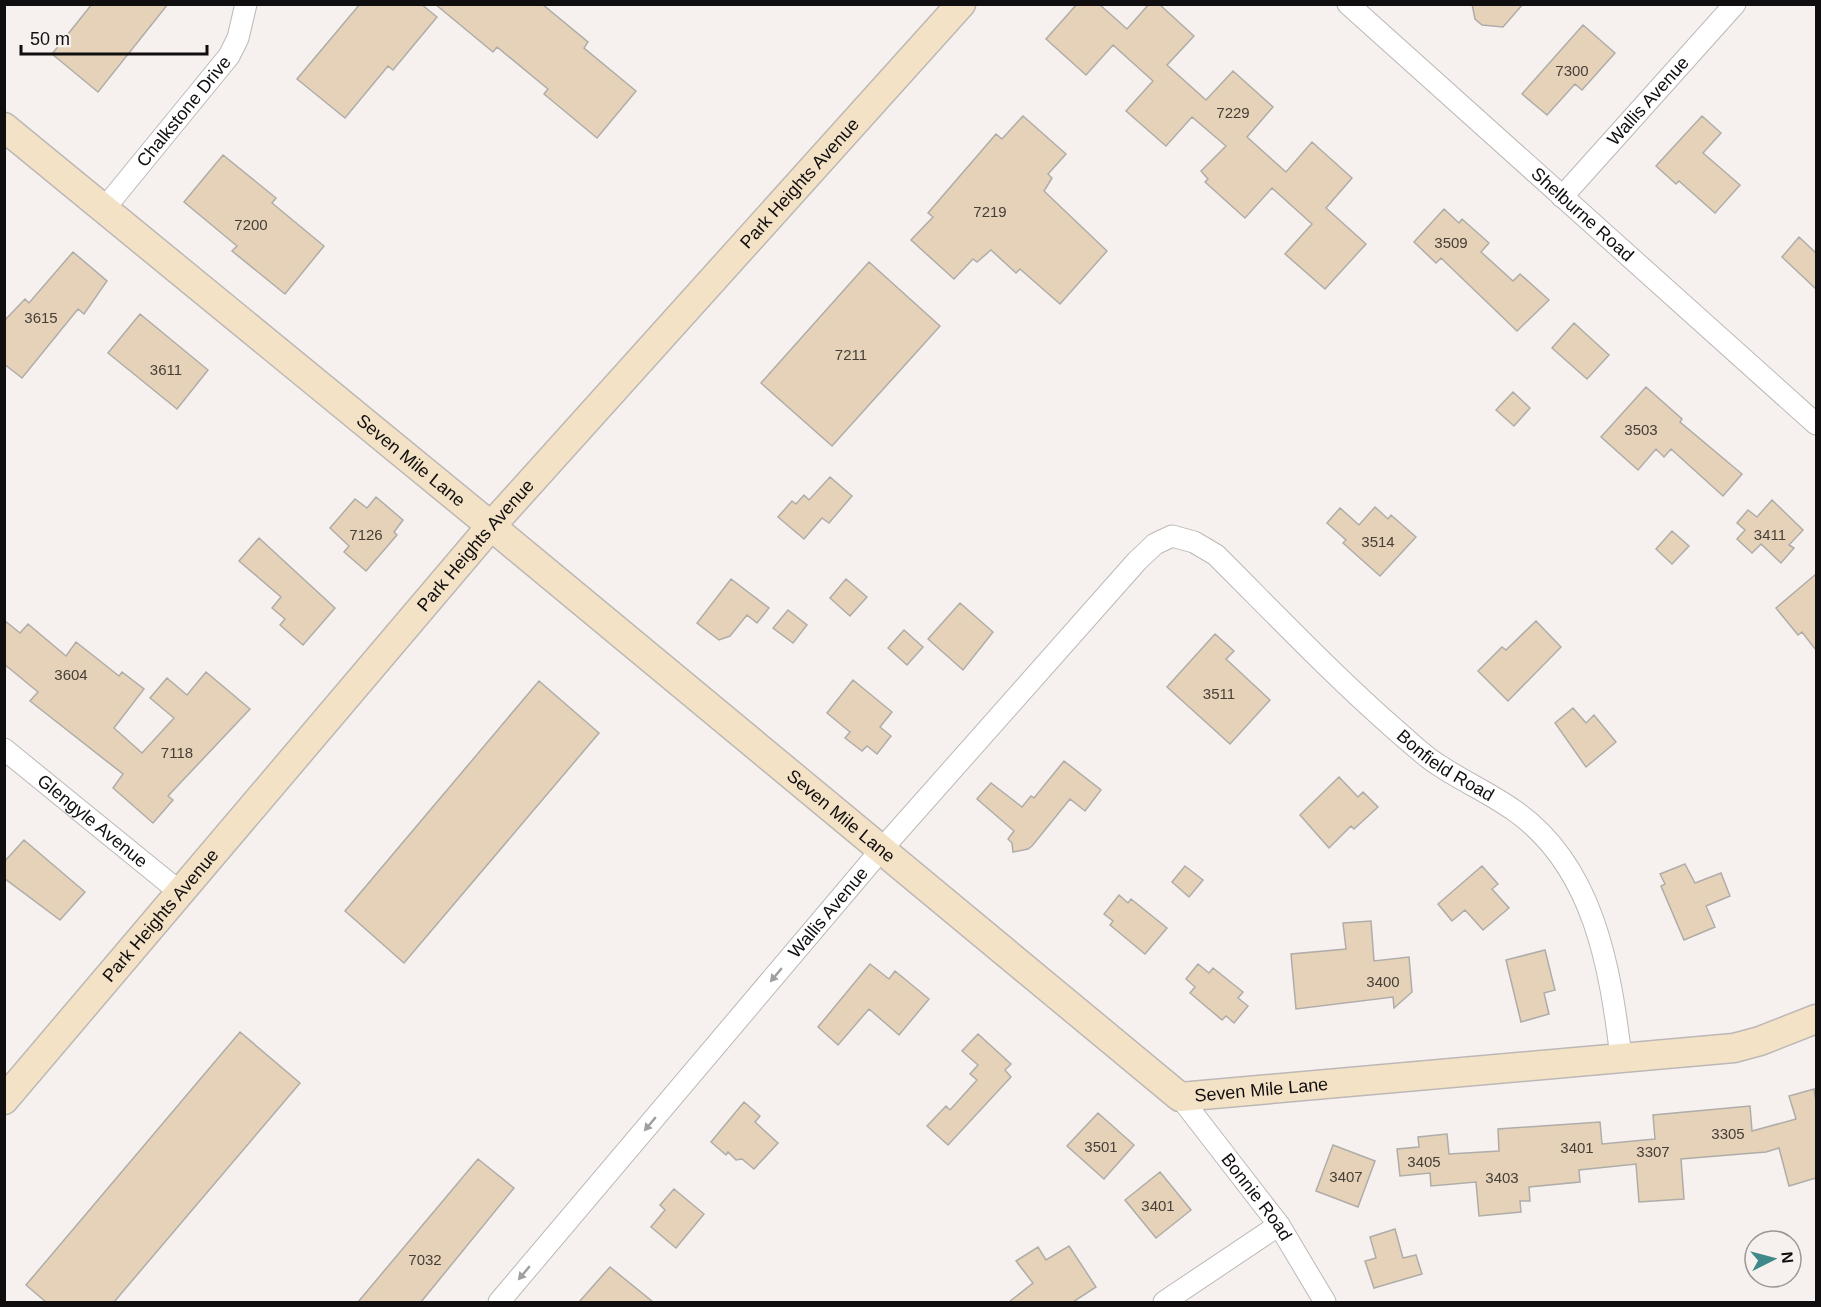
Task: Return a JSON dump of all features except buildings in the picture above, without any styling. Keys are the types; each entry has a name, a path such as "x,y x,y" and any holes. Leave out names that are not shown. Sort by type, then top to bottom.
{"street":[{"name":"Chalkstone Drive","path":"104,209 229,56 238,38 246,4"},
{"name":"Park Heights Avenue","path":"4,1100 491,526 961,4"},
{"name":"Shelburne Road","path":"1348,4 1816,424"},
{"name":"Wallis Avenue","path":"1562,197 1735,4"},
{"name":"Seven Mile Lane","path":"4,127 491,526 1180,1097 1734,1048 1760,1041 1816,1019"},
{"name":"Wallis Avenue","path":"499,1302 881,850 1137,561 1155,544 1172,536"},
{"name":"Bonfield Road","path":"1172,536 1194,543 1216,555 1398,732 1436,764 1516,811 1548,841 1572,871 1602,944 1613,991 1621,1057"},
{"name":"Glengyle Avenue","path":"4,749 181,893"},
{"name":"Bonnie Road","path":"1180,1097 1279,1226 1325,1302"},
{"path":"1164,1302 1279,1226"}]}
